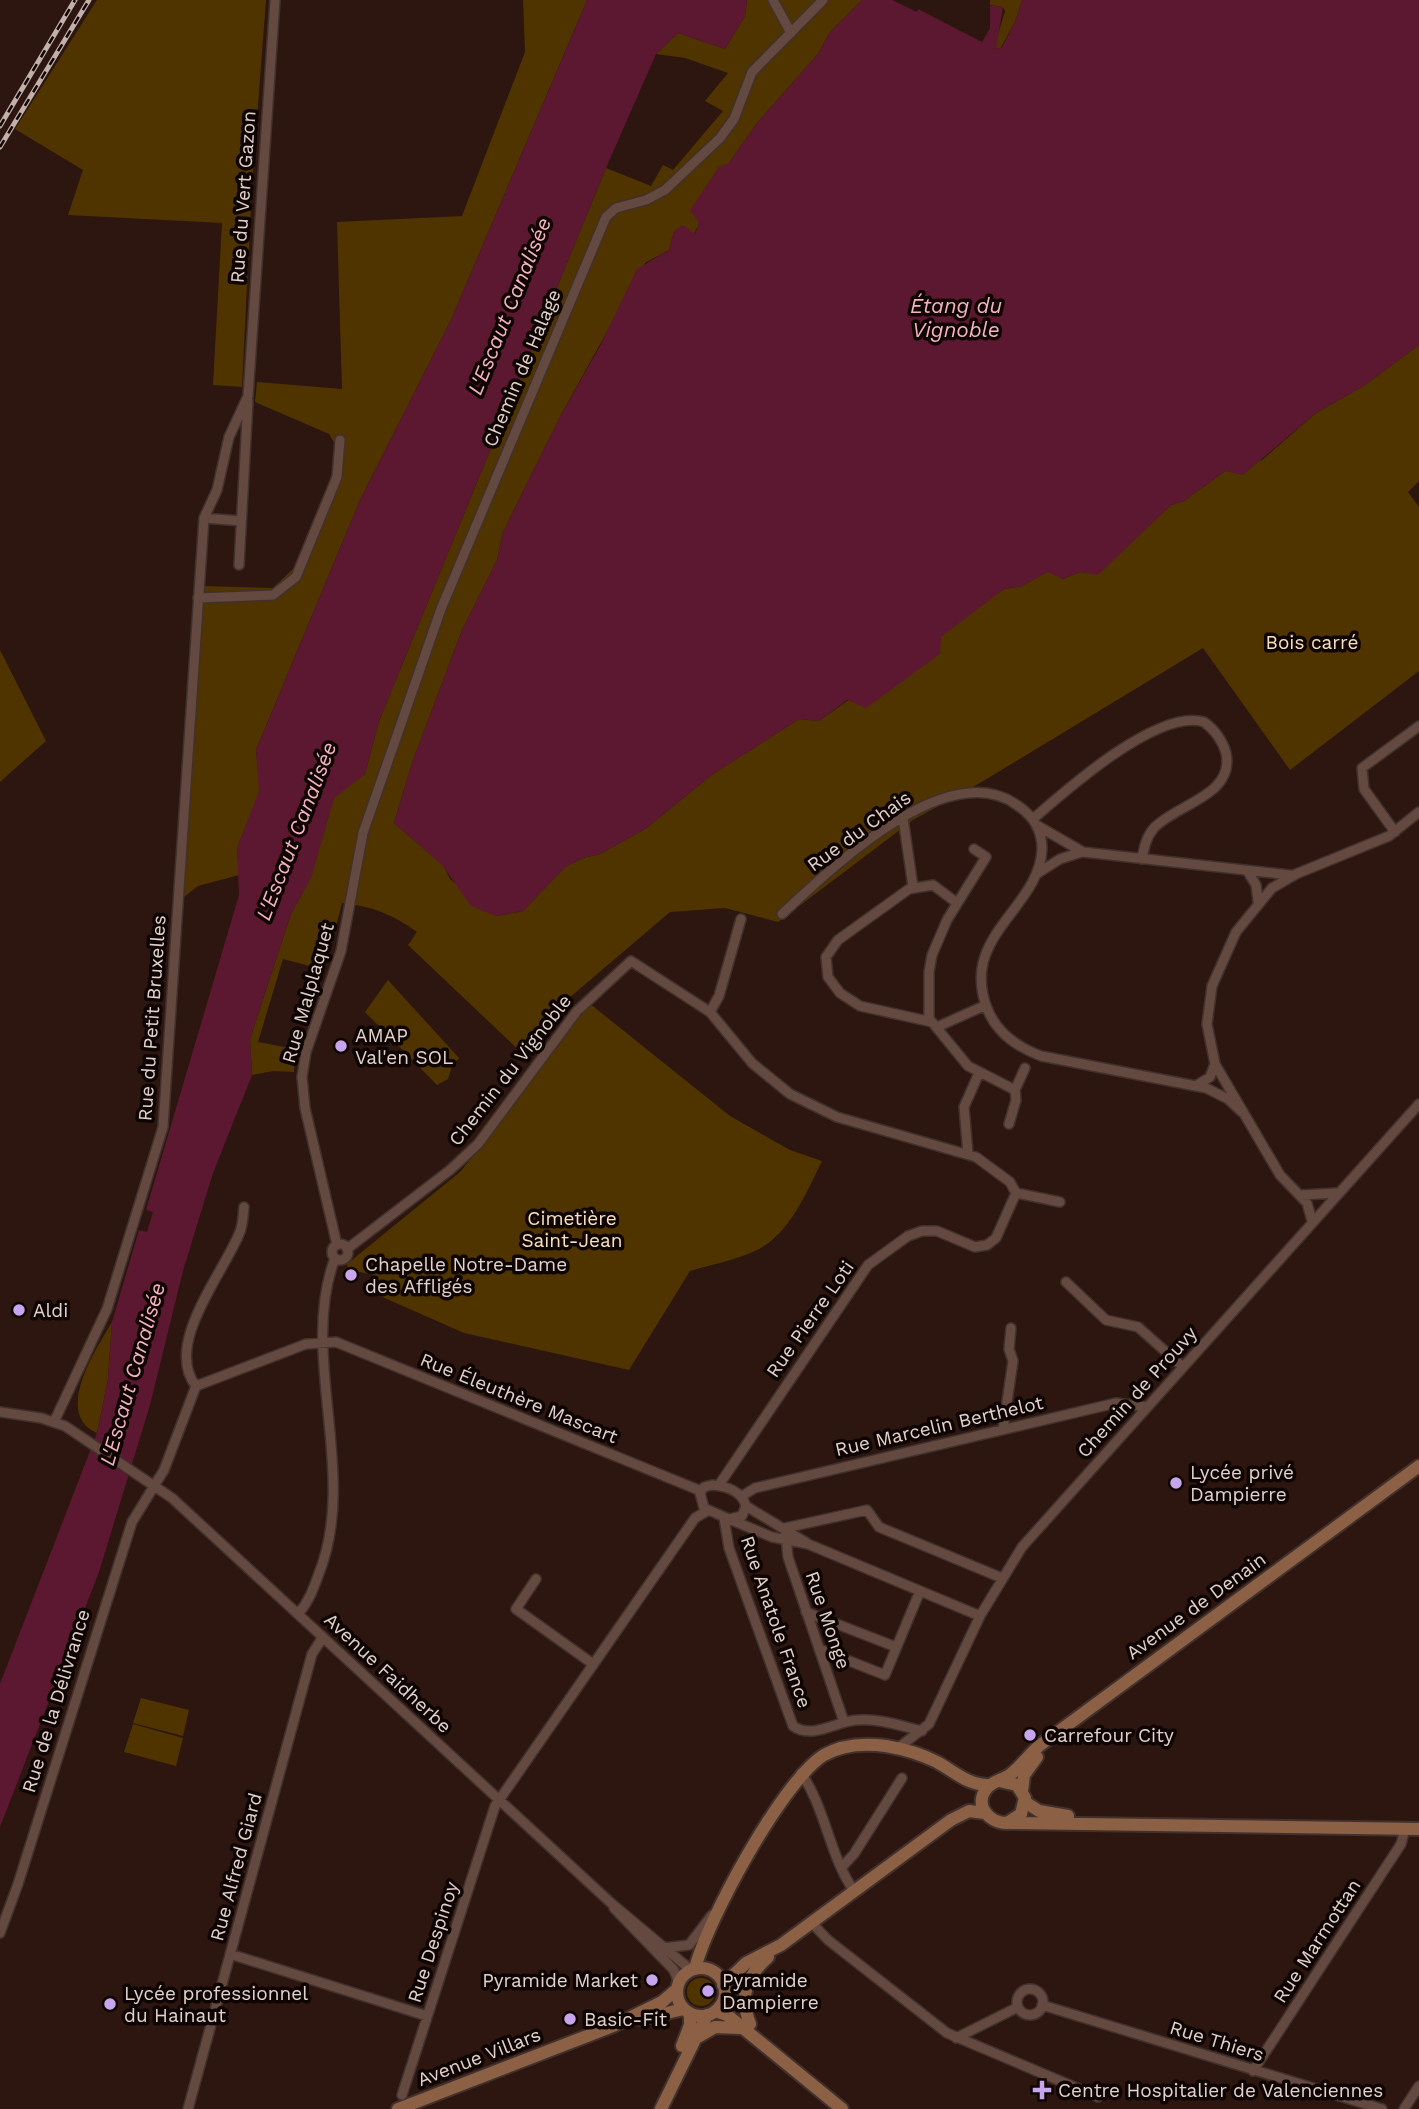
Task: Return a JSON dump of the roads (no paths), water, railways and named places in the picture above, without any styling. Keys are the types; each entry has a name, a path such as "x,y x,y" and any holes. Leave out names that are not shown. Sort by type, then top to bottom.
{"main road":[{"name":"Avenue de Denain","path":"995,1783 1013,1772 1039,1746 1419,1466"},
{"name":"Avenue de Denain","path":"1023,1796 1024,1775 1042,1752 1419,1475"},
{"path":"675,2076 690,2025 687,2011 678,1999 678,1987 693,1970 722,1903 782,1800 802,1773 822,1756 848,1745 898,1748 931,1759 972,1783 1011,1782 1039,1811 1060,1815 1166,1819 1190,1824"},
{"path":"985,1813 982,1798 995,1783"},
{"path":"1007,1823 1018,1817 1023,1796"},
{"path":"747,2027 744,2007 746,1984 755,1969 811,1922 956,1816 972,1811 985,1813 996,1822 1007,1823 1419,1829"},
{"path":"661,2109 694,2040 724,1991 746,1964 781,1945"},
{"path":"693,1970 711,1971 731,2008 747,2027 796,2074 842,2109"},
{"name":"Avenue Villars","path":"613,2026 662,2002 678,1987"},
{"name":"Avenue Villars","path":"398,2109 613,2026 671,2009 687,2011"},
{"path":"687,2011 727,2015 747,2027"},
{"path":"694,2040 715,2027 747,2027"}],"street":[{"name":"Rue du Vert Gazon","path":"239,565 275,0"},
{"path":"773,0 791,33"},
{"name":"Chemin de Halage","path":"363,833 441,609 603,222 612,210 646,201 665,190 720,138 734,119 752,72 823,0"},
{"name":"Rue du Vert Gazon","path":"204,518 219,484 229,437 248,396"},
{"path":"198,598 277,593 299,573 339,471 340,440"},
{"path":"204,518 241,521"},
{"name":"Rue du Petit Bruxelles","path":"54,1422 107,1309 163,1127 204,518"},
{"path":"1142,859 1147,840 1155,827 1214,789 1224,774 1224,748 1214,731 1204,722 1179,721 1117,752 1084,774 1036,823 1042,846 1037,873 985,955 981,981 986,1005 992,1019 1008,1037 1041,1056 1196,1086 1222,1095 1242,1111"},
{"path":"1395,832 1364,789 1361,772 1368,760 1419,726"},
{"name":"Rue du Chais","path":"782,914 829,872 903,818 943,797 979,792 1007,799 1036,823 1083,852"},
{"path":"1312,1221 1302,1195 1280,1175 1215,1064 1207,1024 1211,992 1228,947 1258,901 1272,888 1296,874 1395,832 1419,812"},
{"path":"903,818 913,887"},
{"name":"Rue Malplaquet","path":"337,1245 304,1108 302,1077 306,1052 341,951 363,833"},
{"path":"929,1021 930,960 957,903 986,857 974,849"},
{"name":"Rue du Chais","path":"1037,873 1060,859 1083,852 1279,876 1296,874"},
{"path":"1248,872 1255,885 1258,901"},
{"path":"957,903 937,886 913,887 838,940 828,952 825,967 833,986 855,1003 872,1010 929,1021 937,1027 961,1060 979,1073 1015,1090"},
{"path":"741,919 719,996 710,1012 763,1074 801,1100 853,1122 901,1133 981,1159 1010,1182 1016,1193 1060,1202"},
{"name":"Chemin du Vignoble","path":"335,1258 344,1258 347,1249 471,1151 572,1016 631,961 710,1012"},
{"path":"937,1027 986,1005"},
{"path":"1196,1086 1210,1077 1215,1064"},
{"path":"1009,1124 1016,1100 1015,1090 1025,1068"},
{"path":"968,1154 964,1107 979,1073"},
{"name":"Chemin de Prouvy","path":"898,1748 922,1731 931,1720 980,1616 1002,1578 1033,1534 1419,1104"},
{"path":"1302,1195 1319,1196 1338,1192"},
{"name":"Rue Pierre Loti","path":"719,1485 868,1265 908,1236 922,1230 937,1231 975,1247 988,1245 996,1238 1016,1193"},
{"path":"244,1207 239,1235 207,1292 189,1338 190,1375 196,1386 306,1344 323,1341"},
{"path":"298,1614 308,1602 325,1561 334,1520 323,1341 335,1258 332,1252 337,1245 347,1249"},
{"path":"1066,1282 1106,1320 1139,1326 1183,1367"},
{"path":"1003,1429 1013,1361 1009,1349 1012,1328"},
{"name":"Rue Éleuthère Mascart","path":"323,1341 347,1346 701,1491"},
{"name":"Rue de la Délivrance","path":"0,1933 18,1884 132,1522 156,1485 196,1386"},
{"name":"Rue Marcelin Berthelot","path":"742,1496 755,1488 1116,1403 1147,1407"},
{"name":"Avenue Faidherbe","path":"0,1412 54,1422 71,1430 156,1485 611,1903 693,1970"},
{"path":"808,1544 786,1541 707,1511 700,1501 701,1491 709,1485 719,1485 742,1496 747,1506 757,1515 786,1528 808,1544 980,1616"},
{"path":"727,1519 740,1518 747,1506"},
{"path":"786,1528 867,1510 879,1527 1002,1578"},
{"name":"Rue Despinoy","path":"402,2095 499,1800 695,1518 707,1511"},
{"name":"Rue Anatole France","path":"727,1519 728,1544 791,1723 796,1728 809,1732 844,1722"},
{"name":"Rue Monge","path":"786,1528 788,1557 844,1722"},
{"path":"536,1579 516,1609 593,1664"},
{"path":"819,1649 885,1675 920,1591"},
{"path":"806,1612 896,1647"},
{"name":"Rue Alfred Giard","path":"188,2109 312,1654 323,1637"},
{"path":"844,1722 870,1720 922,1731"},
{"path":"802,1773 814,1794 841,1868 854,1891"},
{"path":"841,1868 854,1854 902,1778"},
{"name":"Rue Marmottan","path":"1253,2071 1401,1844 1405,1829"},
{"name":"Avenue Faidherbe","path":"611,1903 622,1920 674,1970 678,1987"},
{"path":"663,1948 689,1945 722,1903"},
{"path":"811,1922 828,1940 956,2038 1098,2097"},
{"path":"230,1954 427,2016"},
{"path":"1031,1989 1040,1994 1042,2005 1031,2015 1018,2007 1020,1994 1031,1989"},
{"name":"Rue Thiers","path":"1042,2005 1382,2109"},
{"path":"956,2038 1018,2007"},
{"path":"1404,2109 1419,2086"}],"water":[{"name":"L'Escaut Canalisée","path":"587,0 747,0 745,16 725,49 678,33 656,54 606,168 379,721 365,774 334,798 311,878 291,914 250,1039 252,1075 213,1173 183,1271 150,1405 99,1572 0,1827 0,1684 97,1433 108,1379 112,1322 139,1230 147,1232 153,1212 146,1210 239,895 237,848 259,791 256,750 360,500 451,320"},
{"name":"Étang du Vignoble","path":"862,0 892,0 917,12 918,9 982,42 990,28 990,5 1003,7 996,49 1002,47 1015,22 1022,0 1419,0 1419,345 1365,385 1316,413 1243,475 1225,471 1184,501 1171,505 1098,575 1080,572 1063,579 1048,572 1022,586 1004,589 941,637 940,654 866,708 847,700 819,721 799,719 713,774 645,829 600,854 583,858 565,867 523,911 496,916 471,906 442,865 394,823 412,763 462,630 497,560 503,532 637,269 669,250 674,231 683,225 695,234 699,223 690,210 719,167 729,163 757,123 818,54 830,32"}],"railway":[{"path":"0,126 75,0"},
{"path":"0,147 89,0"}],"place":[{"name":"AMAP Val'en SOL","path":"341,1046"},
{"name":"Chapelle Notre-Dame des Affligés","path":"351,1275"},
{"name":"Aldi","path":"19,1310"},
{"name":"Lycée privé Dampierre","path":"1176,1483"},
{"name":"Carrefour City","path":"1030,1735"},
{"name":"Pyramide Market","path":"652,1980"},
{"name":"Pyramide Dampierre","path":"708,1991"},
{"name":"Lycée professionnel du Hainaut","path":"110,2004"},
{"name":"Basic-Fit","path":"570,2019"},
{"name":"Centre Hospitalier de Valenciennes","path":"1042,2090"}],"park label":[{"name":"Bois carré","path":"1312,642"},
{"name":"Cimetière Saint-Jean","path":"572,1229"}]}
